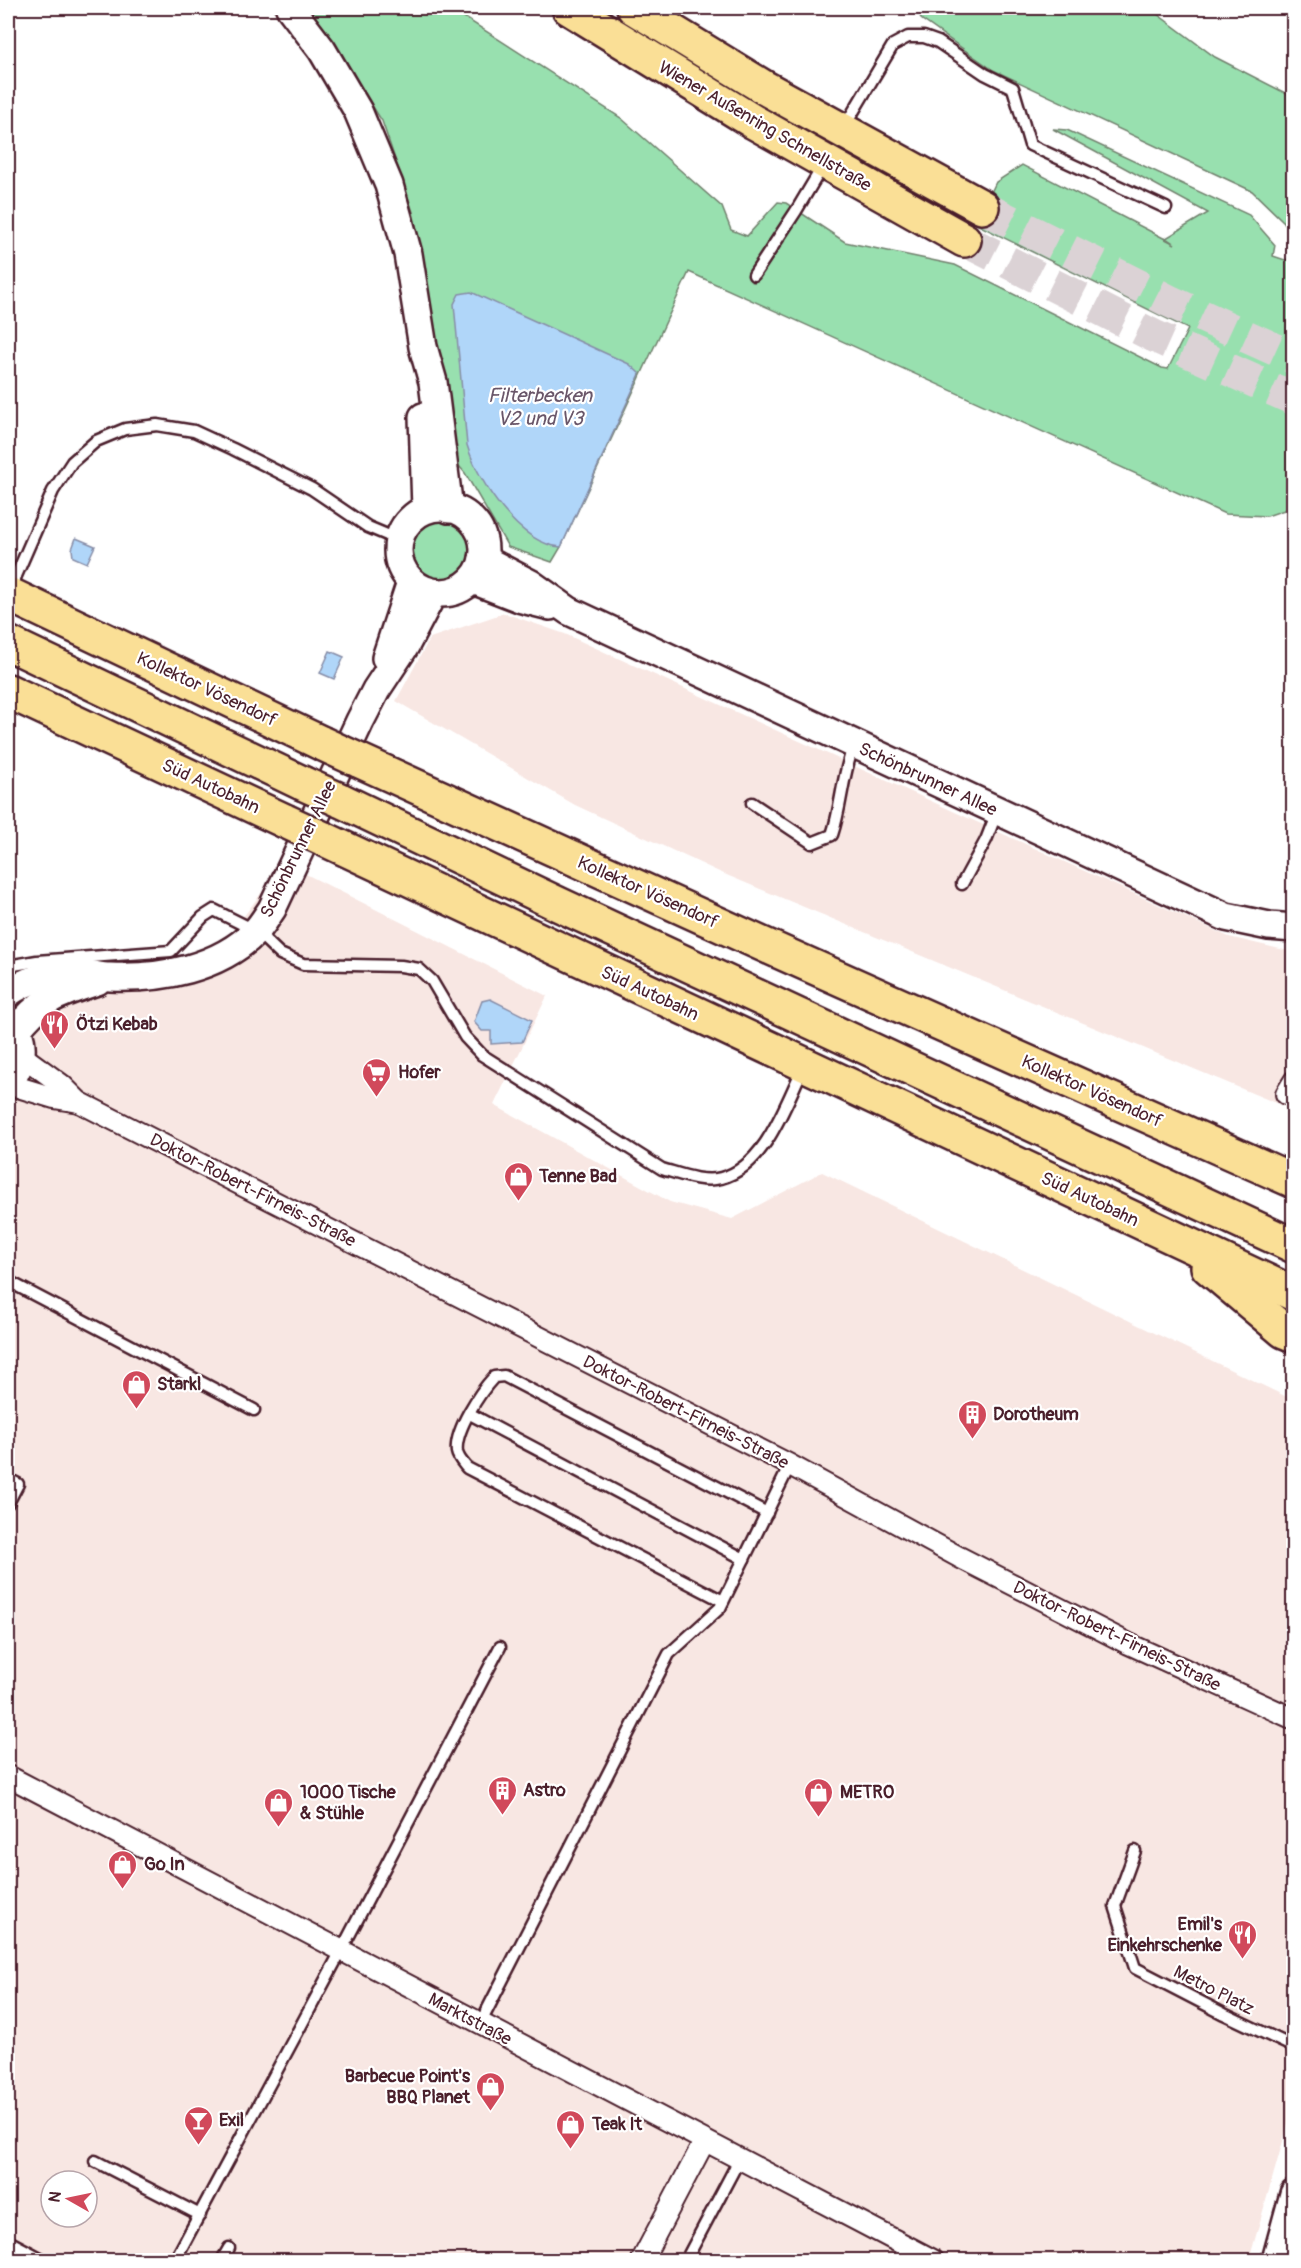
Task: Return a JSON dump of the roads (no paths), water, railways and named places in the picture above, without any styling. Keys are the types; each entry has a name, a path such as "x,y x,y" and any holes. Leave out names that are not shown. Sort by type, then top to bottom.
{"highway":[{"name":"Wiener Außenring Schnellstraße","path":"569,8 675,75 964,240"},
{"name":"Wiener Außenring Schnellstraße","path":"634,8 765,88 982,207"},
{"name":"Kollektor Vösendorf","path":"8,594 358,760 760,943 1293,1181"},
{"path":"8,643 558,904 1293,1246"},
{"name":"Süd Autobahn","path":"8,691 1293,1294"},
{"path":"1174,1239 1293,1335"}],"main road":[{"path":"290,8 322,50 358,111 389,184 408,254 423,347 437,509"},
{"path":"437,509 459,512 474,524 482,539 478,569 452,592 422,587 400,565 399,540 404,528 413,517 437,509"},
{"name":"Schönbrunner Allee","path":"478,569 531,584 569,611 1226,917 1269,926 1293,928"},
{"name":"Schönbrunner Allee","path":"9,983 22,984 56,975 85,974 110,977 167,974 200,967 233,950 256,931 272,909 422,587"},
{"name":"Schönbrunner Allee","path":"8,1084 19,1066 15,1035 37,1006 110,977"},
{"path":"1276,2260 1293,2194"}],"street":[{"name":"Doktor-Robert-Firneis-Straße","path":"15,1035 79,1101 790,1465 959,1557 1129,1644 1293,1719"},
{"name":"Doktor-Robert-Firneis-Straße","path":"8,1084 54,1098 79,1101"},
{"name":"Marktstraße","path":"8,1779 739,2160 902,2253 933,2260"},
{"path":"642,2260 704,2142"}],"lane":[{"path":"842,132 893,45 908,37 924,37 938,42 985,74 1013,88 1030,145 1166,208"},
{"path":"754,275 796,211 824,162"},
{"path":"8,594 53,491 72,462 96,441 125,429 158,425 194,431 233,448 312,489 368,527 399,540"},
{"path":"752,804 812,843 832,835 840,809 847,764 854,745"},
{"path":"962,884 998,812"},
{"path":"9,983 37,961 171,951 203,917 214,910 256,931 280,954 303,964 401,966 419,969 432,981 465,1037 482,1055 662,1169 692,1178 720,1179 745,1167 769,1139 805,1065"},
{"path":"8,1281 254,1410"},
{"path":"723,1601 467,1468 459,1459 457,1451 459,1435 483,1389 494,1377 504,1376 768,1513"},
{"path":"470,1414 744,1559"},
{"path":"480,2024 669,1654 720,1608 790,1465"},
{"path":"8,1479 18,1484 8,1503"},
{"path":"175,2260 341,1951 500,1647"},
{"name":"Metro Platz","path":"1135,1851 1115,1906 1135,1968 1293,2047"},
{"path":"686,2260 739,2160"},
{"path":"95,2161 200,2215"},
{"path":"8,2241 44,2260"},
{"path":"222,2260 228,2248"}],"water":[{"name":"Filterbecken V2 und V3","path":"471,292 629,364 640,374 561,547 545,543 530,535 516,523 502,509 472,460 467,445 454,304 459,294"},
{"path":"76,538 95,546 87,563 73,557 72,549"},
{"path":"330,651 344,657 334,679 320,673"},
{"path":"490,999 532,1020 522,1042 491,1044 491,1031 482,1031 474,1022 482,1001"}],"tunnel":[{"path":"982,207 1169,301 1294,358"},
{"path":"964,240 1154,336 1294,399"}],"place":[{"name":"Ötzi Kebab","path":"55,1050"},
{"name":"Hofer","path":"377,1098"},
{"name":"Tenne Bad","path":"518,1202"},
{"name":"Starkl","path":"136,1410"},
{"name":"Dorotheum","path":"972,1440"},
{"name":"Astro","path":"502,1816"},
{"name":"METRO","path":"819,1818"},
{"name":"1000 Tische & Stühle","path":"279,1828"},
{"name":"Go In","path":"123,1890"},
{"name":"Emil's Einkehrschenke","path":"1243,1960"},
{"name":"Barbecue Point's BBQ Planet","path":"491,2112"},
{"name":"Exil","path":"198,2146"},
{"name":"Teak It","path":"571,2150"}]}
